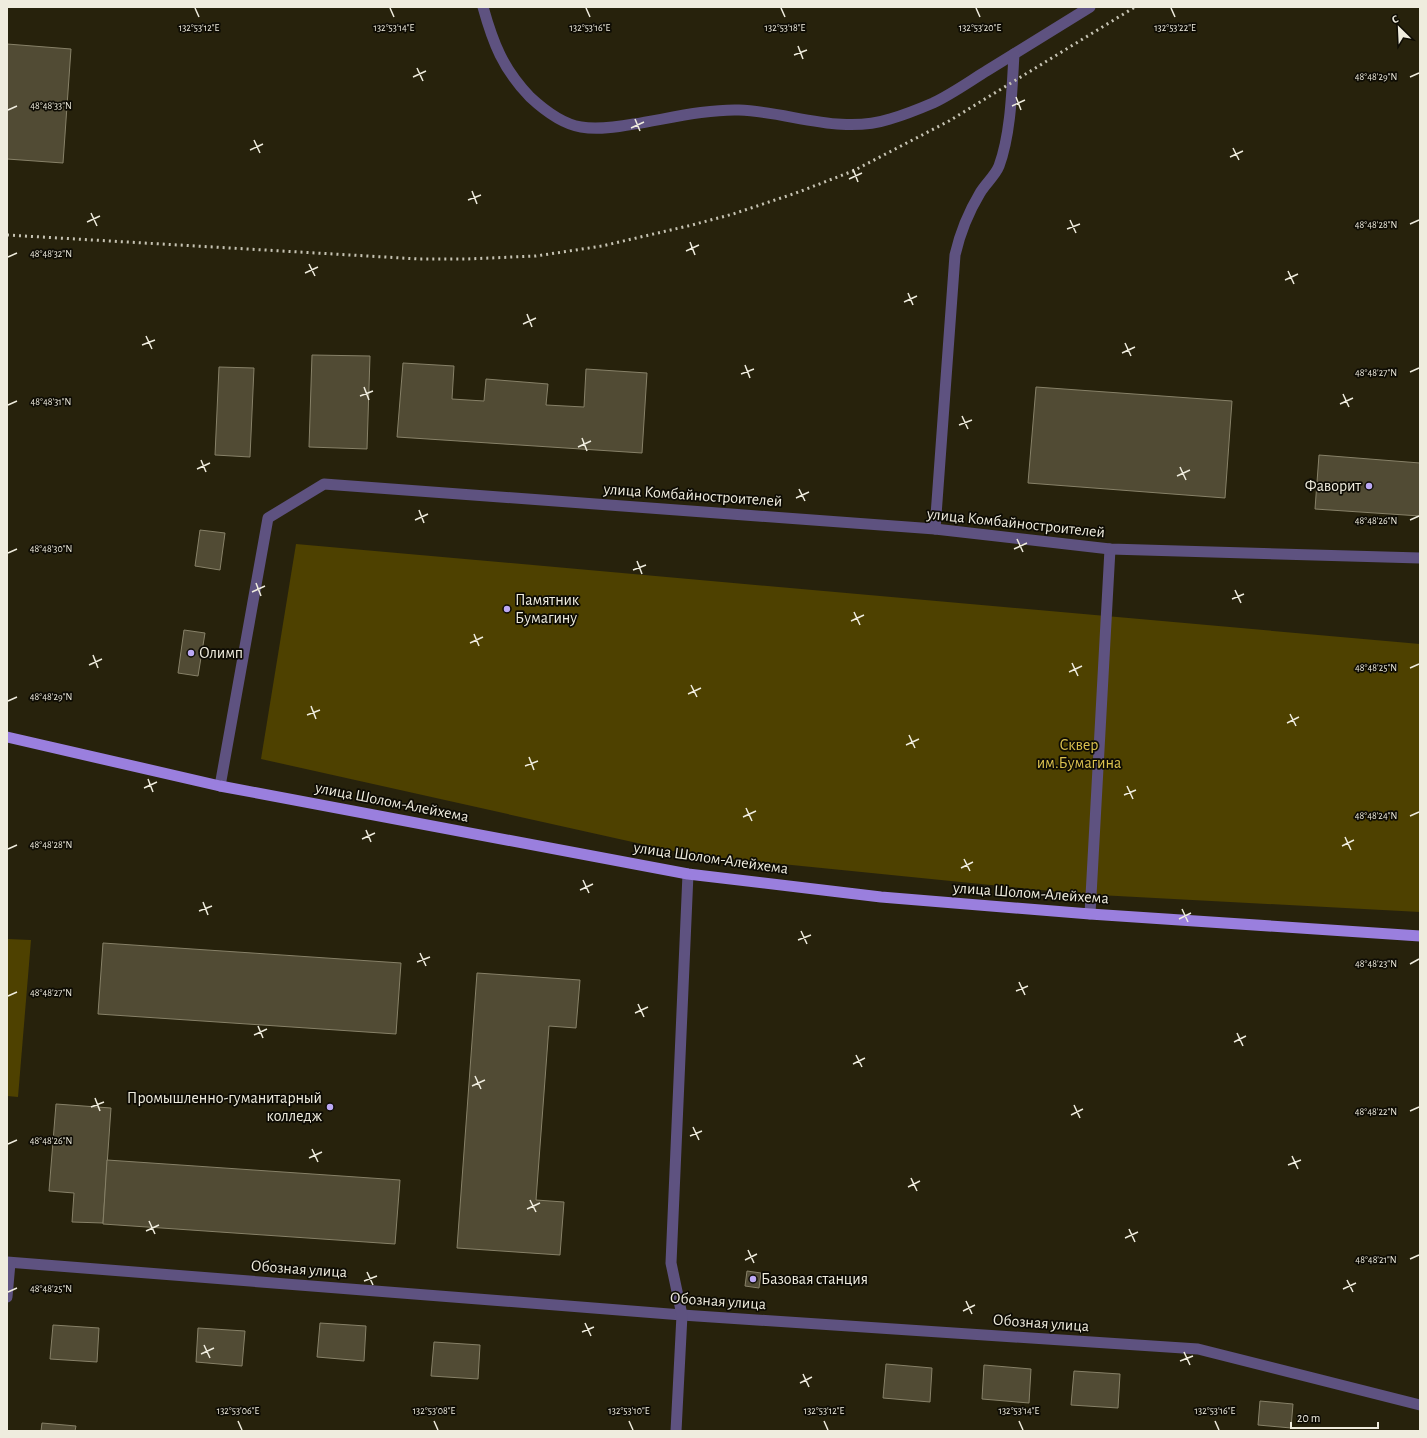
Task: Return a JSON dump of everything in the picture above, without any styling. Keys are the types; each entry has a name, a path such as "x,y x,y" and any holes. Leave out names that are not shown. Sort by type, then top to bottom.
{"main road":[{"name":"улица Шолом-Алейхема","path":"7,737 220,786 688,874 881,897 1090,914 1420,936"}],"street":[{"path":"484,7 497,50 508,70 522,89 540,106 559,119 580,127 600,128 619,127 715,111 739,110 769,113 840,125 866,124 889,120 934,102 1090,7"},
{"path":"935,529 955,255 960,234 968,214 980,192 998,167 1006,142 1013,83 1014,54"},
{"name":"улица Комбайностроителей","path":"220,786 268,518 324,484 935,529 1110,550 1420,558"},
{"path":"1090,914 1110,550"},
{"path":"676,1431 682,1315 671,1263 688,874"},
{"path":"7,1297 8,1263"},
{"name":"Обозная улица","path":"8,1263 682,1315 1198,1349 1420,1405"}],"green space":[{"name":"Сквер им.Бумагина","path":"296,544 1420,644 1420,912 1080,894 691,855 261,759"},
{"path":"7,939 31,940 18,1097 7,1096"}],"building":[{"path":"7,44 71,49 63,163 7,159"},
{"path":"312,355 370,356 367,449 309,447"},
{"path":"403,363 454,366 452,399 484,401 486,379 548,384 546,405 584,407 586,369 647,373 642,453 397,437"},
{"path":"219,367 254,368 250,457 215,455"},
{"path":"1036,387 1232,401 1225,498 1028,483"},
{"name":"Фаворит","path":"1319,455 1420,463 1420,516 1315,509"},
{"path":"200,530 225,533 220,570 195,566"},
{"name":"Олимп","path":"184,630 205,633 198,676 178,673"},
{"path":"103,943 401,963 396,1034 98,1014"},
{"path":"477,973 580,980 576,1028 549,1026 536,1200 564,1202 560,1255 457,1248"},
{"path":"56,1104 111,1108 103,1223 72,1222 74,1193 49,1191"},
{"path":"107,1160 400,1180 395,1244 103,1224"},
{"name":"Базовая станция","path":"747,1271 761,1273 759,1288 745,1286"},
{"path":"320,1323 366,1326 364,1361 317,1357"},
{"path":"53,1325 99,1328 97,1362 50,1359"},
{"path":"198,1328 245,1331 242,1366 196,1362"},
{"path":"434,1342 480,1345 478,1379 431,1376"},
{"path":"886,1364 932,1368 930,1402 883,1398"},
{"path":"984,1365 1031,1369 1029,1403 982,1399"},
{"path":"1074,1371 1120,1374 1118,1408 1071,1405"},
{"path":"1260,1401 1293,1404 1291,1428 1258,1425"},
{"path":"42,1423 76,1426 75,1431 41,1431"}],"railway":[{"path":"7,235 419,259 467,259 536,256 602,246 733,214 796,193 853,171 949,121 1135,7"}],"place":[{"name":"Фаворит","path":"1369,486"},
{"name":"Памятник Бумагину","path":"507,609"},
{"name":"Олимп","path":"191,653"},
{"name":"Промышленно-гуманитарный колледж","path":"330,1107"},
{"name":"Базовая станция","path":"753,1279"}]}
